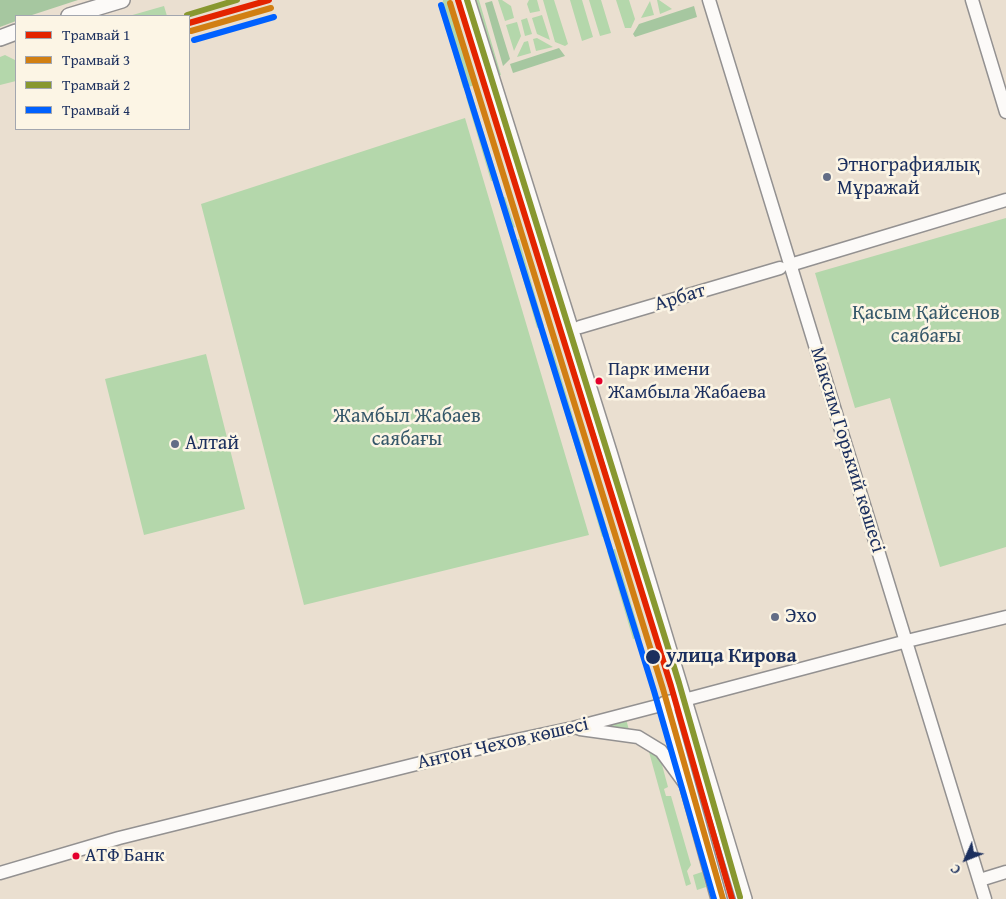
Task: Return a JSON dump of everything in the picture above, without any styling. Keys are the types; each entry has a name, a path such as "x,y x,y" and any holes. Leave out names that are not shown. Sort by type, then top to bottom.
{"main road":[{"path":"72,15 122,0"},
{"path":"467,0 571,328 744,899"},
{"path":"0,38 15,32"},
{"name":"Антон Чехов көшесі","path":"665,704 684,700"},
{"path":"665,704 719,899"}],"street":[{"name":"Максим Горький көшесі","path":"709,0 785,266 907,641 985,899"},
{"path":"972,0 1006,112"},
{"name":"Арбат","path":"580,328 1006,200"},
{"name":"Антон Чехов көшесі","path":"684,700 1006,617"},
{"name":"Антон Чехов көшесі","path":"0,872 118,838 665,704"},
{"path":"573,728 638,737 661,751 689,789"},
{"path":"980,880 1006,872"}],"green space":[{"path":"0,0 78,0 32,15 15,15 15,21 0,27"},
{"path":"443,0 449,0 476,85 463,88 442,11"},
{"path":"470,0 479,0 501,75 494,77"},
{"path":"498,0 502,0 511,6 514,18 505,21"},
{"path":"529,0 537,0 540,11 530,13 527,4"},
{"path":"543,0 554,0 568,44 565,46 555,42"},
{"path":"570,0 582,0 593,37 582,41"},
{"path":"589,0 601,0 611,33 600,36"},
{"path":"616,0 629,0 635,19 631,28 625,28"},
{"path":"657,0 659,0 672,9 660,14"},
{"path":"492,1 510,59 503,66 485,3"},
{"path":"650,1 654,15 641,18"},
{"path":"164,6 167,15 132,15"},
{"path":"694,6 697,17 635,37 633,34 639,24"},
{"path":"542,15 550,40 537,34 532,18"},
{"path":"527,18 532,34 525,36 521,20"},
{"path":"517,22 521,36 514,51 506,25"},
{"path":"537,38 553,47 536,51 533,39"},
{"path":"528,41 531,53 517,57 524,42"},
{"path":"559,48 565,56 513,73 510,64"},
{"path":"5,55 15,60 15,81 0,85 0,57"},
{"path":"472,95 498,179 491,181 466,97"},
{"name":"Жамбыл Жабаев саябағы","path":"465,118 589,535 304,605 201,204"},
{"path":"505,197 515,227 509,230 499,199"},
{"name":"Қасым Қайсенов саябағы","path":"1006,218 1006,547 940,567 890,398 855,408 815,273"},
{"path":"519,239 544,326 537,328 512,241"},
{"path":"551,344 609,535 602,537 545,346"},
{"name":"Алтай","path":"206,354 245,509 144,535 105,379"},
{"path":"615,549 641,637 633,639 607,551"},
{"path":"626,719 629,730 596,727"},
{"path":"658,750 668,787 664,789 666,796 671,796 691,865 687,871 691,884 686,886 649,752"},
{"path":"702,872 706,887 697,890 693,875"}],"tram line":[{"name":"2","path":"187,15 237,0"},
{"name":"1","path":"190,23 269,0"},
{"name":"1","path":"458,0 671,686 732,899"},
{"name":"2","path":"467,0 679,683 740,897"},
{"name":"3","path":"450,3 663,689 723,899"},
{"name":"4","path":"441,5 654,691 714,899"},
{"name":"3","path":"191,31 271,8"},
{"name":"4","path":"194,40 274,17"}],"place":[{"name":"Этнографиялық Мұражай","path":"827,177"},
{"name":"Парк имени Жамбыла Жабаева","path":"599,381"},
{"name":"Алтай","path":"175,444"},
{"name":"Эхо","path":"775,617"},
{"name":"улица Кирова","path":"653,657"},
{"name":"АТФ Банк","path":"76,856"}]}
